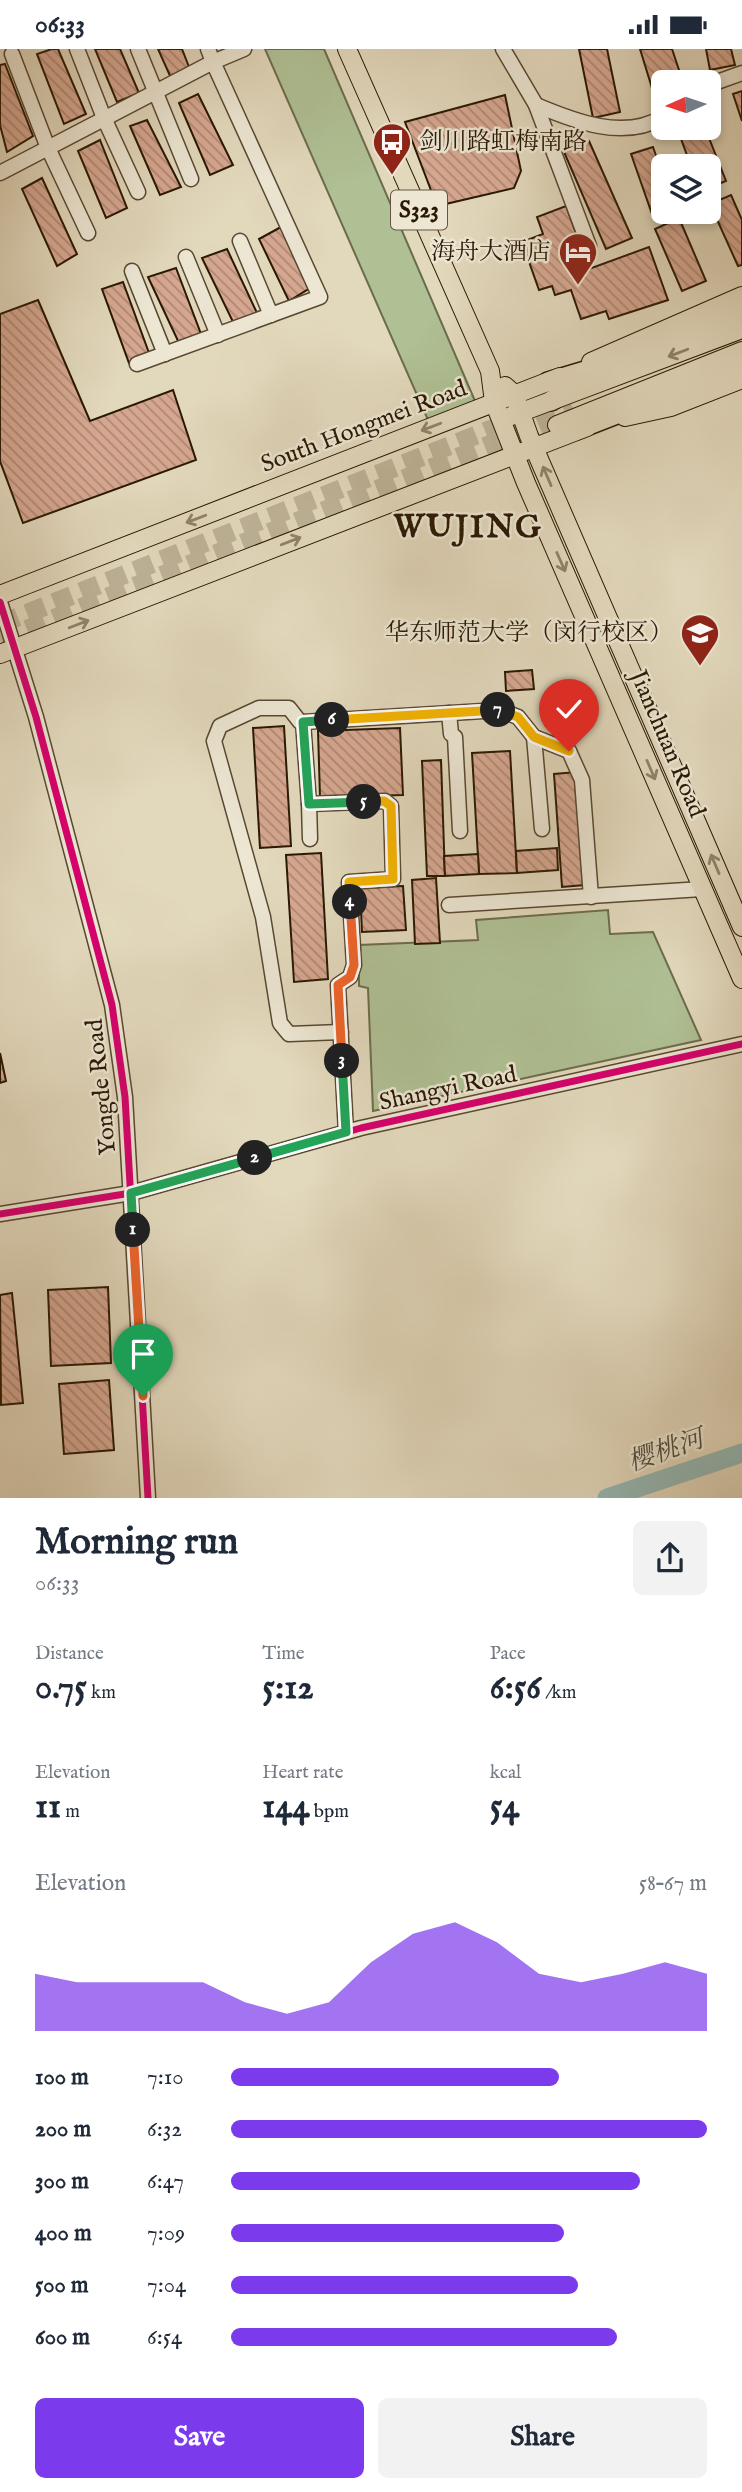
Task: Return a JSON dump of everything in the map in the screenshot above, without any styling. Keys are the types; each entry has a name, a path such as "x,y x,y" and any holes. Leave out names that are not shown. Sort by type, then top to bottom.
{"highway":[{"path":"549,392 742,310"},
{"path":"576,430 742,365"}],"main road":[{"name":"Jianchuan Road","path":"347,49 490,371 494,402 512,448 742,979"},
{"name":"South Hongmei Road","path":"501,420 521,412 549,392 742,296"},
{"name":"South Hongmei Road","path":"0,595 514,394 549,392 742,329"},
{"path":"8,651 532,441 742,351"},
{"name":"Jianchuan Road","path":"490,371 514,394 742,927"},
{"path":"532,441 671,407 742,379"}],"street":[{"path":"77,49 104,118 138,192"},
{"path":"138,49 191,179"},
{"path":"0,173 154,91 210,56 244,49"},
{"path":"503,49 536,105 589,246"},
{"path":"12,54 48,148 88,233"},
{"path":"137,364 320,297 210,56"},
{"path":"721,81 742,73"},
{"path":"536,105 574,121 596,126 628,127 651,123"},
{"path":"240,241 271,315"},
{"path":"186,257 218,335"},
{"path":"132,271 165,354"},
{"name":"Yongde Road","path":"0,602 8,651 78,870 112,1005 125,1097 148,1498"},
{"path":"300,722 289,708 259,708 220,726 214,741 263,917 280,1023 289,1034 341,1032"},
{"path":"310,839 303,722 500,710 518,717 534,737 569,751 582,781 591,897"},
{"path":"449,713 452,734 455,737 460,831"},
{"path":"534,737 542,829"},
{"path":"309,804 384,801 391,806 393,879 349,882 354,965 350,977 338,985 346,1132"},
{"path":"449,905 702,889"},
{"name":"Shangyi Road","path":"0,1214 131,1193 346,1132 742,1044"}],"green space":[{"path":"265,49 324,49 475,401 428,420"},
{"path":"608,910 610,934 653,932 701,1040 373,1111 368,988 359,986 359,945 478,940 476,920"}],"building":[{"path":"58,49 86,114 64,124 37,54"},
{"path":"95,49 120,49 139,93 117,102"},
{"path":"158,49 182,49 189,67 171,78"},
{"path":"579,49 607,49 620,112 593,118"},
{"path":"640,49 672,49 679,70 651,70 651,85"},
{"path":"706,49 731,49 735,65 710,70"},
{"path":"5,64 33,136 7,152 0,125 0,65"},
{"path":"742,91 742,121 733,94"},
{"path":"198,94 233,165 210,175 179,103"},
{"path":"505,95 521,171 514,188 437,206 405,122"},
{"path":"147,120 181,187 160,195 130,126"},
{"path":"100,140 127,208 106,218 78,151"},
{"path":"681,140 710,140 715,154 687,154"},
{"path":"589,141 632,238 606,249 564,152"},
{"path":"653,147 655,154 651,154 651,211 631,154"},
{"path":"721,168 726,181 721,183"},
{"path":"42,178 77,254 57,266 22,189"},
{"path":"731,195 742,220 742,265 738,266 719,224 721,199"},
{"name":"海舟大酒店","path":"566,206 589,269 649,247 668,300 609,319 606,311 581,319 571,290 555,295 552,286 539,290 522,242 543,234 537,217"},
{"path":"666,224 682,224 706,281 682,291 655,229"},
{"path":"281,227 310,288 289,301 259,239"},
{"path":"227,249 257,313 234,324 202,258"},
{"path":"176,268 201,334 179,343 148,277"},
{"path":"123,282 149,353 129,363 102,289"},
{"path":"38,300 90,421 173,390 196,460 23,523 0,461 0,314"},
{"path":"532,670 534,689 506,691 505,672"},
{"path":"284,726 291,846 260,848 253,728"},
{"path":"400,728 403,795 320,797 318,731"},
{"path":"510,751 517,873 479,874 472,753"},
{"path":"441,760 445,876 427,876 422,761"},
{"path":"577,772 585,885 562,887 554,774"},
{"path":"557,848 558,870 517,873 516,851"},
{"path":"321,853 328,979 294,982 286,855"},
{"path":"478,854 479,874 445,876 444,856"},
{"path":"436,878 440,943 415,944 412,880"},
{"path":"403,886 406,930 362,932 360,888"},
{"path":"0,1053 6,1081 0,1083"},
{"path":"108,1287 111,1363 51,1366 48,1290"},
{"path":"12,1293 23,1403 1,1405 0,1295"},
{"path":"109,1380 114,1450 64,1454 59,1384"}],"waterway":[{"name":"樱桃河","path":"607,1498 742,1453"}],"tunnel":[{"path":"0,640 574,411"},
{"path":"0,624 517,419"}],"cycle path":[{"path":"0,602 36,717 112,1005 125,1097 148,1498"},
{"path":"0,1214 131,1193 361,1128 742,1044"}],"place":[{"name":"剑川路虹梅南路","path":"392,176"},
{"name":"海舟大酒店","path":"578,286"},
{"name":"华东师范大学（闵行校区）","path":"700,667"}],"district":[{"name":"WUJING","path":"468,528"}],"route":[{"path":"143,1396 131,1193 346,1132 338,985 350,977 354,965 349,882 393,879 391,806 384,801 309,804 303,722 500,710 518,717 534,737 569,751"}]}
